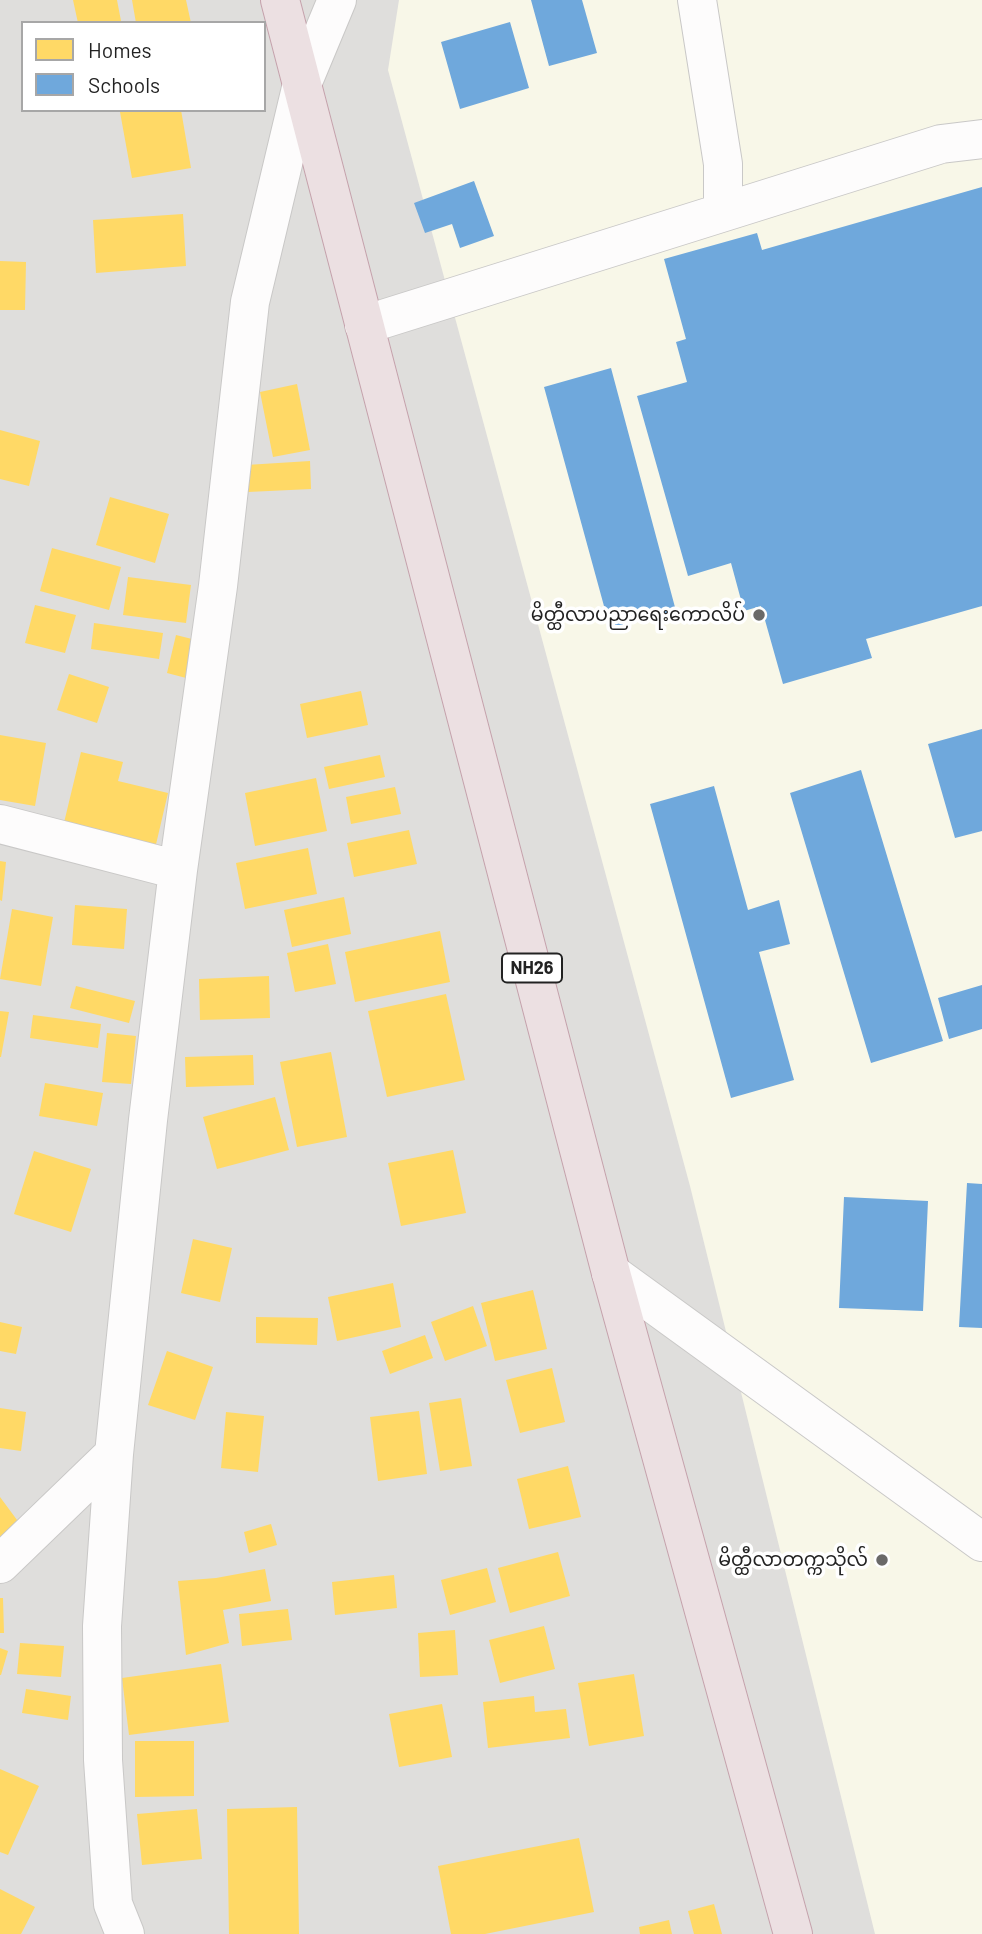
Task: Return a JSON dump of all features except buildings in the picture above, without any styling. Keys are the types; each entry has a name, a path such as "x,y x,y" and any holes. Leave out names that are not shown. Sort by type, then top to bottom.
{"highway":[{"name":"NH26","path":"280,0 611,1273 793,1934"}],"street":[{"path":"125,1934 113,1904 103,1760 102,1626 114,1454 148,1120 178,870 218,586 250,302 302,84 337,0"},
{"path":"697,0 723,164 723,211"},
{"path":"364,325 941,144 982,139"},
{"path":"0,824 178,870"},
{"path":"611,1273 982,1542"},
{"path":"0,1564 114,1454"}],"shaded area":[{"path":"0,0 982,0 982,1934 0,1934"},
{"name":"မိတ္ထီလာပညာရေးကောလိပ်","path":"399,0 982,0 982,1934 875,1934 690,1186 388,70"}],"place":[{"name":"မိတ္ထီလာပညာရေးကောလိပ်","path":"759,615"},
{"name":"မိတ္ထီလာတက္ကသိုလ်","path":"882,1560"}]}
